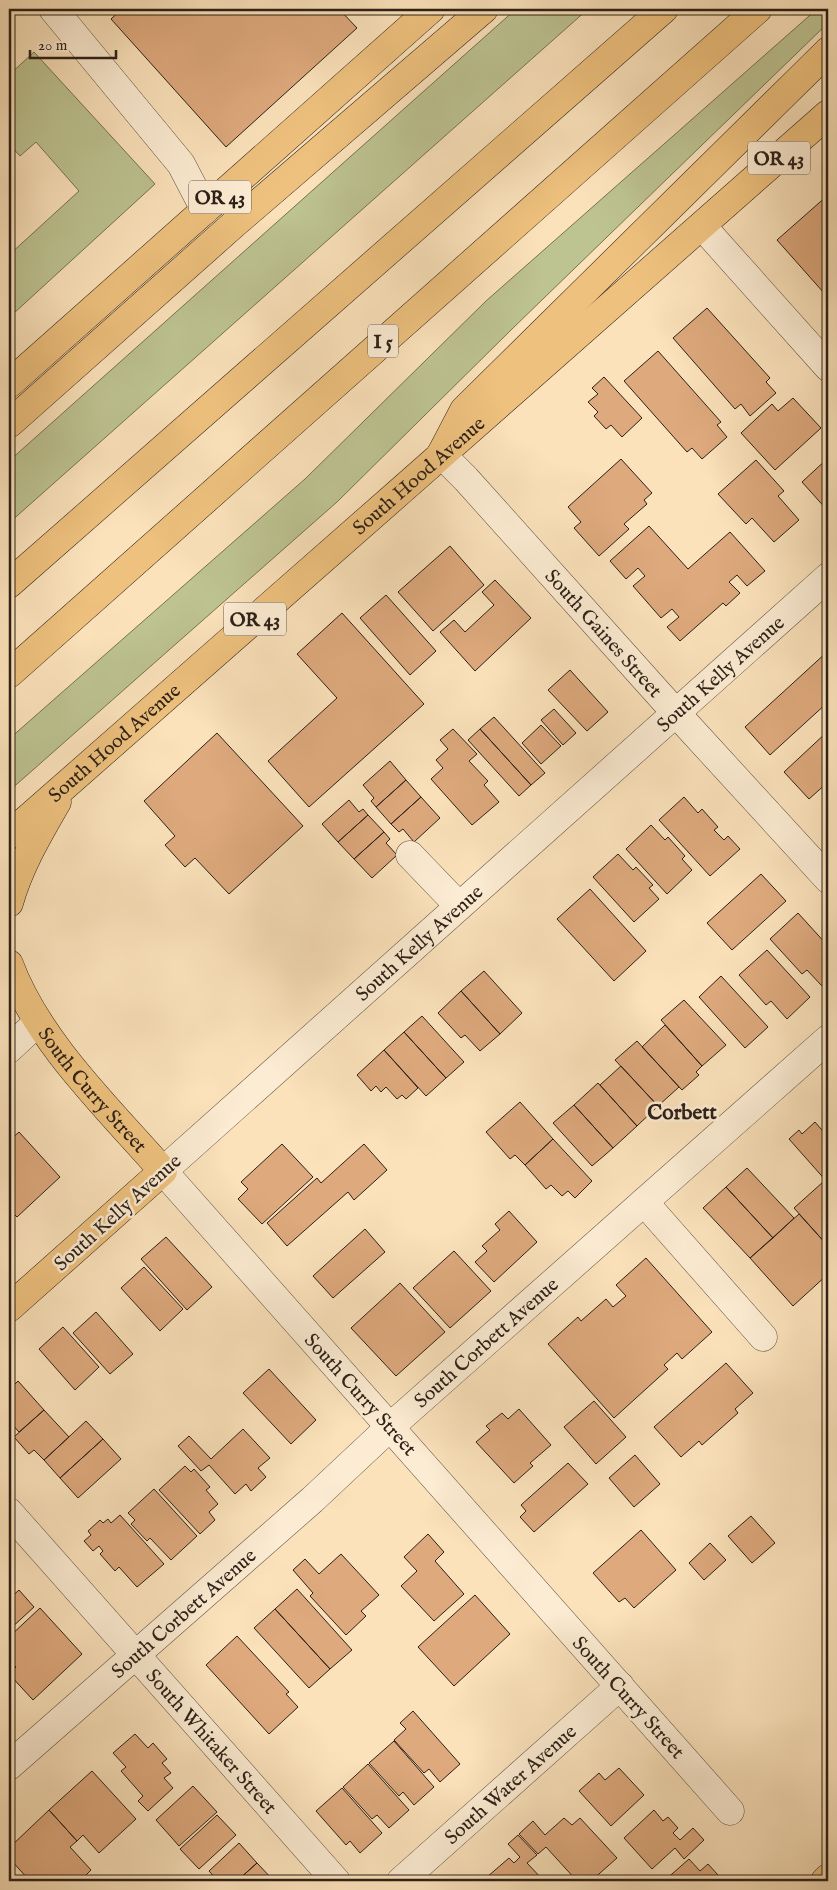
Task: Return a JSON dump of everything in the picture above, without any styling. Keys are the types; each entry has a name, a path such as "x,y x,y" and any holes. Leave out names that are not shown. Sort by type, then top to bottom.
{"main road":[{"name":"OR 43","path":"9,384 431,9"},
{"path":"9,424 233,225 484,9"},
{"path":"9,584 664,9"},
{"name":"I 5","path":"9,674 758,9"},
{"path":"441,454 464,410 828,51"},
{"name":"South Hood Avenue","path":"9,835 828,114"},
{"path":"9,903 28,853 69,782"},
{"name":"South Curry Street","path":"9,964 18,988 38,1022 154,1179"},
{"name":"South Kelly Avenue","path":"9,1308 154,1179"},
{"path":"825,1881 828,1878"}],"street":[{"path":"54,9 181,164 205,210"},
{"path":"702,226 828,367"},
{"name":"South Gaines Street","path":"441,454 466,479 828,879"},
{"name":"South Kelly Avenue","path":"154,1179 828,577"},
{"path":"410,855 459,906"},
{"path":"9,1049 38,1022"},
{"name":"South Corbett Avenue","path":"9,1766 312,1500 390,1427 828,1039"},
{"name":"South Curry Street","path":"154,1179 390,1427 730,1811"},
{"path":"644,1202 764,1337"},
{"name":"South Whitaker Street","path":"9,1512 336,1881"},
{"name":"South Water Avenue","path":"401,1881 620,1686"}],"green space":[{"path":"516,9 588,9 9,523 9,461"},
{"path":"817,9 828,9 828,23 512,329 337,502 9,791 9,739 305,479 486,301"},
{"path":"34,52 155,184 13,314 9,310 9,255 79,191 36,142 20,156 9,144 9,75"}],"building":[{"path":"122,9 339,9 357,28 226,147 111,19"},
{"path":"828,195 828,289 824,293 777,240"},
{"path":"707,308 770,378 766,382 776,393 750,416 741,404 735,409 673,338"},
{"path":"658,351 721,422 717,425 727,437 702,459 692,448 687,452 624,381"},
{"path":"604,377 642,418 622,437 611,425 606,429 594,416 598,412 588,402 598,394 592,388"},
{"path":"793,398 821,428 775,470 741,433 772,404 778,411"},
{"path":"828,458 828,511 802,482"},
{"path":"621,459 652,493 644,500 647,504 624,524 629,529 599,556 574,528 581,522 568,507"},
{"path":"756,460 784,491 778,496 799,520 774,542 752,518 746,524 718,494"},
{"path":"649,526 688,569 730,532 765,571 747,586 737,575 729,582 740,593 726,606 723,603 680,641 667,627 679,617 672,609 661,618 633,586 645,576 638,568 626,579 610,561"},
{"path":"450,546 484,585 433,631 398,592"},
{"path":"495,580 531,618 475,671 440,632 454,620 465,632 494,605 482,592"},
{"path":"386,595 436,651 410,675 360,618"},
{"path":"342,613 424,704 309,807 268,761 337,698 297,654"},
{"path":"828,651 828,702 770,755 745,727"},
{"path":"570,670 608,712 587,731 548,690"},
{"path":"554,709 576,733 563,745 541,720"},
{"path":"494,717 545,773 531,785 480,729"},
{"path":"541,725 561,746 541,764 522,743"},
{"path":"453,729 477,754 469,761 488,781 484,785 499,802 472,825 431,779 443,768 436,760 448,749 440,740"},
{"path":"480,729 531,785 519,796 468,740"},
{"path":"828,731 828,782 809,799 784,772"},
{"path":"217,733 303,826 229,894 195,858 185,867 165,845 175,836 144,801"},
{"path":"390,761 406,780 376,807 371,801 374,798 363,785"},
{"path":"406,780 421,797 391,824 376,807"},
{"path":"421,797 440,818 414,842 403,829 399,832 391,824"},
{"path":"684,797 698,813 702,809 718,827 714,830 724,840 728,836 740,849 710,876 659,820"},
{"path":"349,800 359,812 363,809 368,815 338,842 322,824"},
{"path":"368,815 384,832 354,859 338,842"},
{"path":"651,825 665,840 668,837 685,856 682,859 692,870 667,894 626,849"},
{"path":"384,832 390,839 386,843 397,855 372,878 354,859"},
{"path":"618,854 633,870 636,867 653,885 649,888 659,899 634,922 593,877"},
{"path":"761,874 786,901 732,950 707,923"},
{"path":"590,889 646,951 614,981 557,919"},
{"path":"798,913 828,946 828,980 822,986 807,970 802,974 770,939"},
{"path":"767,950 810,997 787,1019 771,1001 766,1005 739,975"},
{"path":"484,971 522,1013 500,1034 461,991"},
{"path":"721,976 768,1027 745,1048 699,997"},
{"path":"461,991 500,1034 480,1051 465,1035 461,1038 438,1013"},
{"path":"684,1000 726,1045 702,1066 661,1020"},
{"path":"422,1016 464,1062 446,1078 404,1032"},
{"path":"665,1025 702,1066 696,1072 699,1075 682,1090 642,1047"},
{"path":"404,1032 446,1078 426,1096 384,1050"},
{"path":"637,1041 679,1087 658,1106 615,1060"},
{"path":"384,1050 418,1088 406,1099 402,1095 397,1099 386,1087 381,1092 376,1086 371,1091 357,1075"},
{"path":"621,1066 658,1106 637,1126 600,1085"},
{"path":"598,1083 637,1126 613,1148 574,1105"},
{"path":"520,1102 553,1139 525,1165 515,1155 510,1159 486,1132"},
{"path":"574,1105 613,1148 592,1166 553,1123"},
{"path":"815,1122 828,1137 828,1183 789,1139 799,1130 802,1134"},
{"path":"19,1132 60,1177 17,1217 11,1211 9,1214 9,1141"},
{"path":"553,1139 592,1181 575,1198 568,1191 562,1196 551,1185 546,1189 525,1165"},
{"path":"282,1144 313,1177 262,1224 238,1199 248,1189 241,1182"},
{"path":"364,1144 387,1170 354,1200 348,1192 287,1246 267,1223 317,1178 321,1183"},
{"path":"747,1168 794,1218 773,1238 726,1187"},
{"path":"823,1182 828,1187 828,1246 794,1208"},
{"path":"726,1187 773,1238 750,1258 703,1208"},
{"path":"509,1211 537,1242 494,1282 475,1262 487,1251 482,1246 500,1230 495,1224"},
{"path":"799,1214 828,1246 828,1274 793,1306 750,1258"},
{"path":"365,1229 385,1252 333,1298 313,1276"},
{"path":"166,1237 212,1287 187,1310 141,1259"},
{"path":"454,1251 491,1291 450,1328 413,1288"},
{"path":"646,1258 712,1332 682,1359 677,1353 664,1365 668,1369 614,1418 548,1344 578,1317 581,1321 606,1299 613,1307 626,1296 616,1285"},
{"path":"144,1267 183,1309 160,1331 121,1288"},
{"path":"400,1283 445,1332 396,1376 351,1328"},
{"path":"96,1312 133,1354 110,1374 73,1333"},
{"path":"63,1327 99,1367 75,1390 39,1349"},
{"path":"726,1363 753,1393 735,1409 738,1413 702,1445 699,1441 681,1457 654,1427"},
{"path":"269,1369 316,1420 291,1444 243,1393"},
{"path":"18,1381 44,1410 19,1432 9,1421 9,1390"},
{"path":"594,1401 626,1437 596,1464 564,1427"},
{"path":"519,1409 551,1445 530,1463 533,1466 514,1483 476,1442 490,1430 486,1426 502,1413 508,1419"},
{"path":"44,1410 69,1437 44,1460 34,1450 29,1454 14,1437"},
{"path":"86,1421 103,1439 60,1478 44,1460"},
{"path":"243,1429 270,1458 258,1468 266,1477 251,1491 246,1484 235,1494 209,1465 201,1471 178,1446 189,1436 211,1459"},
{"path":"103,1439 121,1459 78,1498 60,1478"},
{"path":"635,1455 660,1484 634,1507 609,1478"},
{"path":"568,1463 588,1484 534,1532 520,1517 526,1511 521,1505"},
{"path":"185,1466 191,1472 194,1469 210,1487 206,1490 218,1504 209,1512 215,1520 200,1534 159,1490"},
{"path":"154,1489 197,1536 171,1560 150,1538 147,1541 131,1524 135,1520 128,1513"},
{"path":"120,1515 164,1564 137,1587 119,1567 115,1571 100,1554 103,1551 99,1546 93,1551 84,1541 91,1535 88,1531 100,1520 103,1523 108,1519 111,1523"},
{"path":"751,1516 775,1543 752,1563 728,1536"},
{"path":"641,1530 676,1570 634,1608 625,1598 619,1602 593,1573"},
{"path":"428,1534 444,1552 435,1561 464,1594 434,1621 401,1586 417,1571 404,1557"},
{"path":"710,1543 726,1560 704,1580 689,1563"},
{"path":"341,1554 379,1595 361,1611 366,1616 346,1635 310,1596 313,1593 293,1570 305,1559 319,1574"},
{"path":"297,1589 352,1650 330,1669 275,1609"},
{"path":"19,1590 34,1607 9,1630 9,1599"},
{"path":"475,1595 510,1634 454,1686 418,1647"},
{"path":"40,1608 82,1654 33,1700 9,1674 16,1667 14,1665 9,1669 9,1653 13,1650 9,1646 9,1637"},
{"path":"275,1609 330,1669 309,1688 254,1628"},
{"path":"237,1636 289,1692 286,1694 298,1707 269,1734 206,1665"},
{"path":"413,1711 460,1764 440,1782 429,1769 424,1773 394,1740 406,1729 400,1723"},
{"path":"135,1734 148,1748 153,1743 167,1759 162,1763 171,1773 164,1778 173,1788 148,1811 138,1801 143,1796 121,1771 126,1767 113,1753"},
{"path":"394,1741 434,1787 414,1805 403,1792 399,1796 369,1763"},
{"path":"368,1764 409,1810 389,1828 377,1815 372,1819 343,1787"},
{"path":"619,1768 644,1795 611,1826 579,1791 599,1773 605,1780"},
{"path":"92,1771 136,1819 99,1853 83,1835 77,1841 49,1810"},
{"path":"193,1786 217,1812 179,1846 156,1820"},
{"path":"342,1788 382,1833 360,1853 350,1841 346,1845 316,1811"},
{"path":"49,1810 77,1841 70,1847 91,1870 83,1878 85,1881 30,1881 9,1858 9,1848"},
{"path":"654,1810 663,1821 668,1817 678,1828 673,1833 680,1840 693,1828 704,1840 684,1859 675,1848 652,1869 624,1838"},
{"path":"217,1815 236,1835 199,1869 180,1849"},
{"path":"564,1818 572,1825 580,1818 617,1858 591,1881 577,1881 546,1847 538,1854 519,1834 533,1821 545,1835"},
{"path":"518,1835 537,1855 527,1863 544,1881 491,1881 487,1877 509,1858 514,1863 520,1857 508,1844"},
{"path":"239,1843 257,1863 237,1881 218,1881 209,1871"},
{"path":"689,1859 700,1871 708,1864 718,1875 710,1881 664,1881"},
{"path":"257,1863 274,1881 237,1881"}],"district":[{"name":"Corbett","path":"682,1112"}]}
